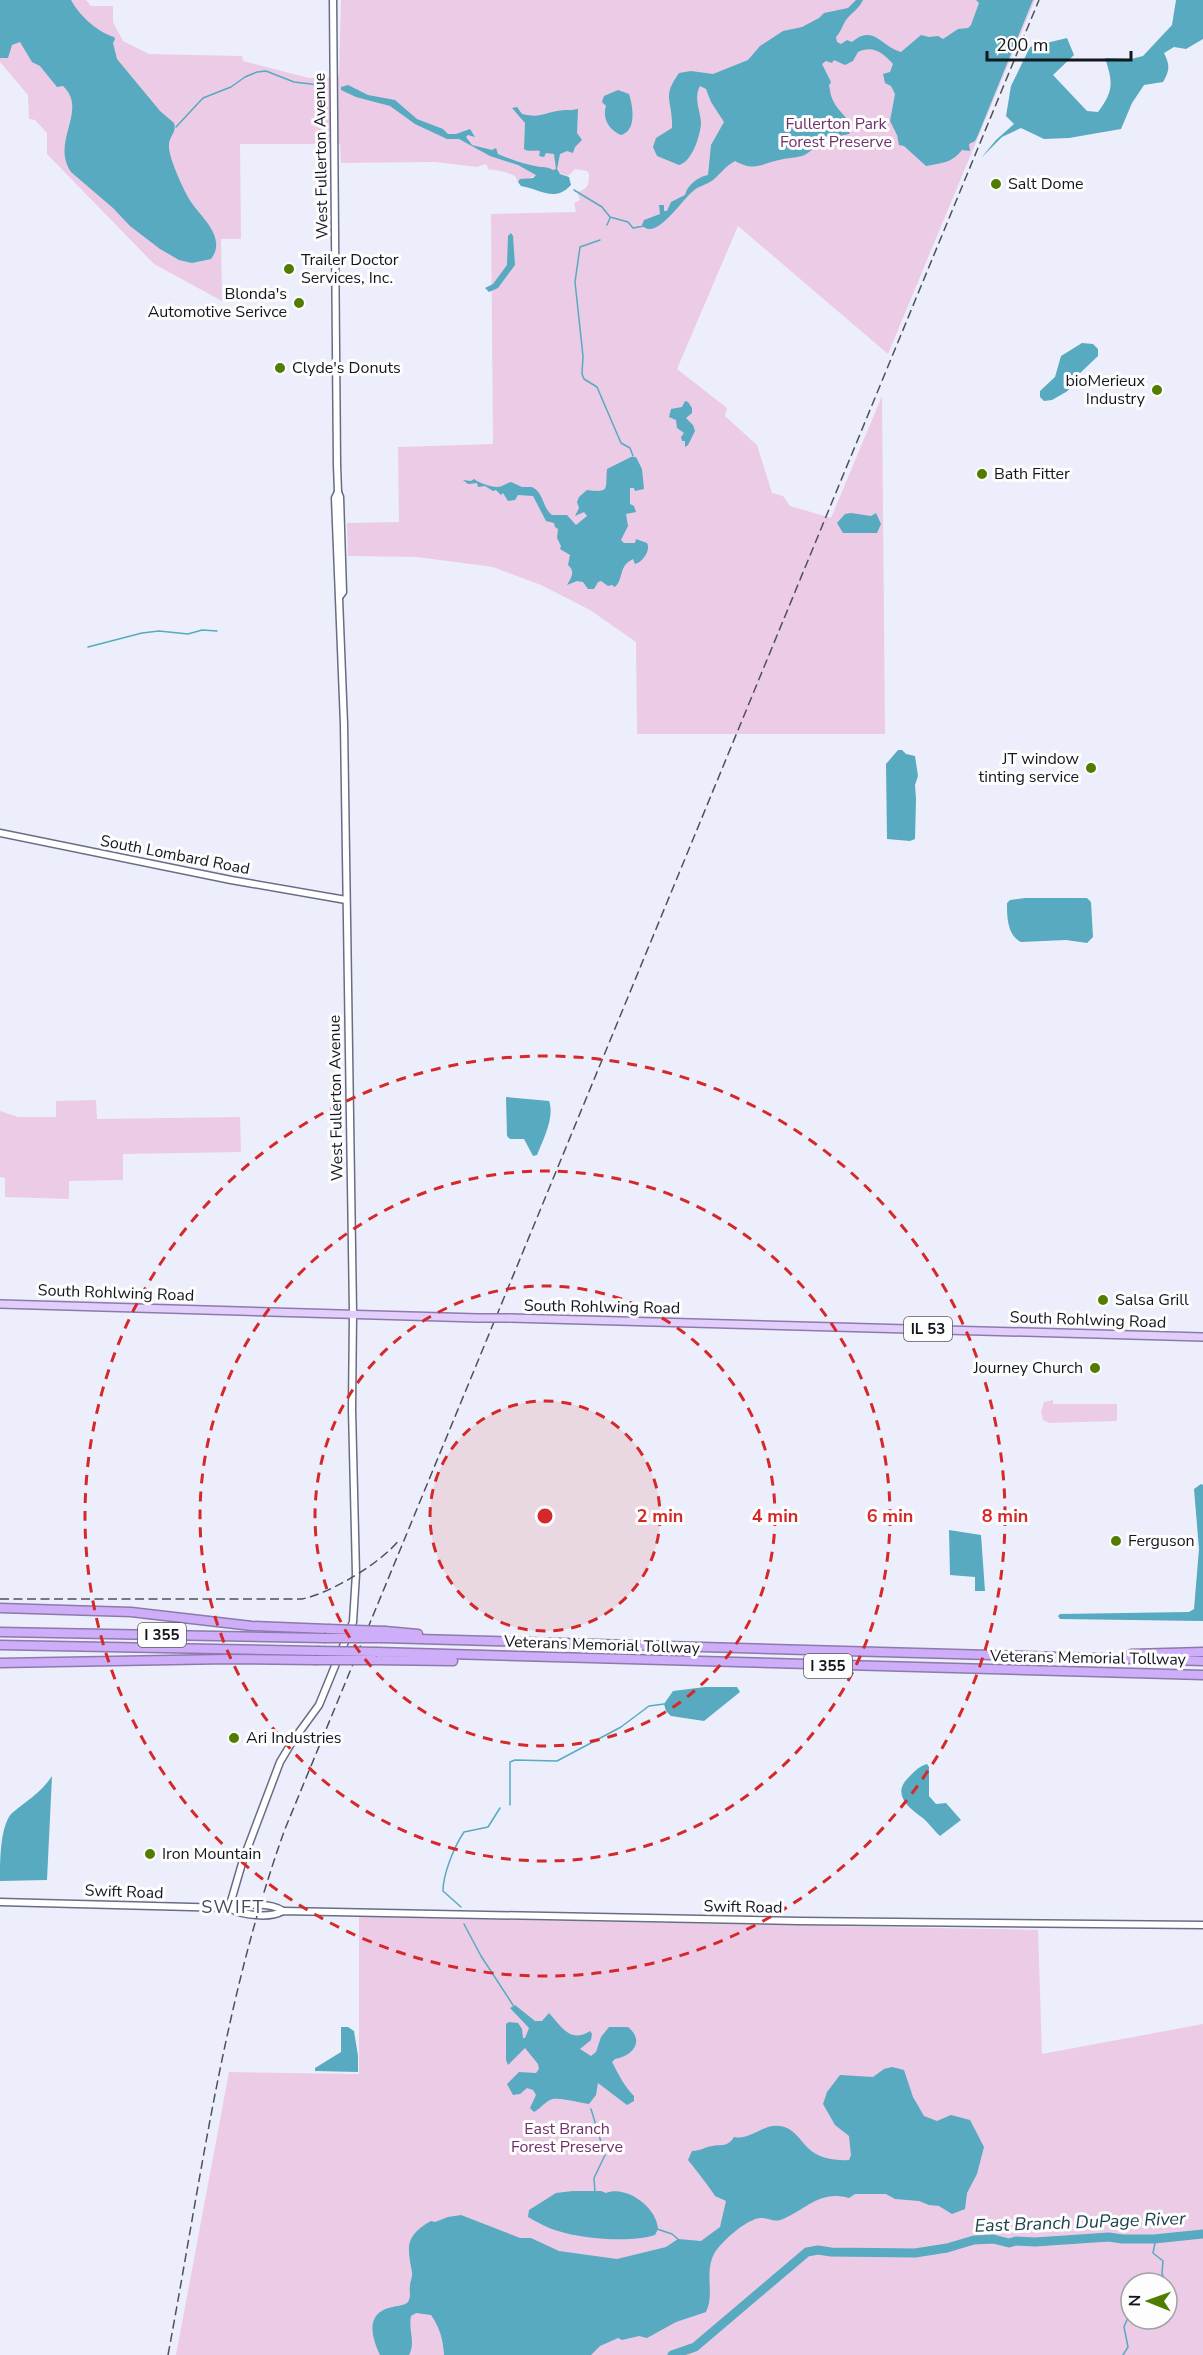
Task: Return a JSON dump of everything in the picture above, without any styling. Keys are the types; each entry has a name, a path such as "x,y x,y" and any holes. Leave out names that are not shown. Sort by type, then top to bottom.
{"highway":[{"path":"0,1608 148,1613 326,1634"},
{"name":"Veterans Memorial Tollway","path":"0,1632 384,1635 457,1640 1203,1661"},
{"name":"Veterans Memorial Tollway","path":"0,1645 318,1651 376,1656 513,1657 1203,1675"},
{"path":"1056,1657 1203,1653"},
{"path":"0,1663 315,1660 376,1656"},
{"path":"1144,1674 1203,1682"}],"main road":[{"name":"South Rohlwing Road","path":"0,1304 1203,1337"}],"street":[{"name":"West Fullerton Avenue","path":"229,1908 243,1860 271,1783 286,1750 319,1705 353,1622 356,1599 346,900 340,596 338,593 335,498 338,492 333,0"},
{"name":"South Lombard Road","path":"0,833 231,880 346,900"},
{"name":"Swift Road","path":"0,1902 229,1908 239,1913 277,1914 283,1911 798,1921 1203,1925"}],"green space":[{"name":"Fullerton Park Forest Preserve","path":"0,0 86,0 91,6 113,6 113,22 123,41 149,54 242,56 243,61 309,78 339,77 341,0 1035,0 888,354 738,226 677,369 727,408 725,416 757,445 772,493 783,496 790,506 831,518 882,396 885,734 637,734 636,642 590,610 541,585 493,567 417,557 348,556 347,523 399,522 398,447 493,444 491,214 576,212 574,203 580,200 577,192 586,188 588,184 587,171 575,169 568,176 551,170 518,182 513,175 489,170 486,164 477,167 435,162 341,163 340,144 240,144 241,239 221,239 222,301 154,264 47,154 47,133 35,120 29,119 28,95 0,62"},
{"path":"96,1100 97,1119 240,1117 241,1152 123,1154 123,1180 69,1181 69,1199 5,1197 5,1178 0,1177 0,1111 18,1117 56,1117 56,1101"},
{"path":"1053,1400 1053,1404 1117,1404 1117,1421 1049,1423 1043,1420 1041,1411 1044,1402"},
{"name":"East Branch Forest Preserve","path":"359,1917 1038,1930 1042,2054 1203,2024 1203,2355 176,2355 229,2072 359,2074"}],"water":[{"path":"0,0 71,0 89,22 114,37 113,43 117,59 160,111 174,123 169,150 188,197 215,236 215,251 211,259 192,263 179,260 160,249 130,226 113,208 71,172 66,161 65,149 71,116 70,95 63,86 57,87 40,66 32,62 20,42 12,45 8,58 0,58"},
{"path":"856,0 863,0 846,20 836,37 837,42 841,44 847,40 852,42 866,35 877,38 901,52 921,35 938,36 943,39 958,29 968,28 979,3 976,0 1033,0 978,135 975,141 969,144 970,151 962,150 950,160 926,166 904,146 899,145 890,121 895,94 891,86 885,83 883,74 890,72 893,64 877,51 863,50 858,52 853,61 845,65 834,60 832,63 826,61 822,64 831,82 829,86 832,98 850,124 849,134 839,136 834,141 824,141 802,156 753,167 735,161 713,180 694,190 661,224 647,229 642,225 644,220 660,214 659,205 664,205 664,211 667,211 671,202 685,195 693,182 708,175 711,145 724,122 711,102 706,89 700,86 697,100 701,124 697,141 688,159 679,165 657,156 653,147 656,138 672,128 669,94 679,73 691,71 713,74 748,60 760,46 783,31 802,27 824,13 848,8"},
{"path":"1176,0 1203,0 1203,39 1186,49 1174,47 1164,53 1168,68 1163,82 1144,85 1132,103 1121,129 1069,138 1044,139 1021,128 1002,137 981,158 1014,124 1006,116 1011,86 1030,47 1067,38 1074,55 1053,75 1087,111 1098,112 1107,98 1111,80 1105,58 1131,59 1143,56 1172,25"},
{"path":"348,85 368,95 395,100 417,119 443,129 448,134 470,129 475,137 468,135 466,137 472,145 492,150 496,148 498,154 507,158 553,170 556,169 554,154 546,153 544,157 539,156 540,151 524,149 525,123 512,108 517,107 522,114 535,116 578,109 577,133 582,140 573,153 567,151 560,154 557,169 560,174 569,177 571,185 553,194 521,186 518,182 520,179 533,178 536,175 518,165 490,156 459,139 447,139 415,124 390,106 356,97 341,90 341,87"},
{"path":"618,90 629,94 632,105 630,129 621,135 608,123 605,115 606,106 602,102 604,96"},
{"path":"511,233 515,265 498,288 489,292 485,288 493,284 507,265 508,236"},
{"path":"1082,343 1093,344 1098,349 1098,356 1077,376 1074,385 1066,392 1052,400 1044,401 1040,397 1040,391 1055,377 1061,356"},
{"path":"685,401 692,408 692,413 686,418 695,431 685,447 685,441 682,441 681,437 684,433 677,428 676,420 669,417 671,409 682,407"},
{"path":"631,457 636,457 642,469 644,489 635,491 634,488 630,488 630,504 634,506 636,512 626,514 628,526 621,540 624,543 635,543 636,539 647,543 648,549 641,561 635,564 633,559 625,565 615,587 608,586 601,581 594,589 588,589 583,582 577,581 567,585 572,573 568,565 570,555 560,549 557,538 558,529 554,523 546,521 533,496 518,495 515,500 508,501 503,493 501,495 496,490 493,491 485,486 478,487 477,483 468,484 463,480 474,479 494,487 511,482 522,487 532,487 539,493 552,515 567,515 576,525 587,516 584,512 575,516 579,508 577,502 579,497 587,490 603,490 606,485 607,469"},
{"path":"876,513 881,524 877,533 843,533 837,523 845,514 871,516"},
{"path":"898,750 915,756 918,776 915,785 915,839 910,841 887,839 886,764"},
{"path":"1087,898 1091,902 1093,937 1087,943 1066,940 1021,942 1010,930 1007,903 1010,900"},
{"path":"506,1097 549,1101 549,1121 537,1155 533,1156 524,1139 510,1139 507,1136"},
{"path":"1203,1485 1203,1621 1060,1619 1058,1616 1060,1614 1189,1612 1194,1609 1199,1549 1194,1489"},
{"path":"949,1530 981,1535 985,1591 975,1591 975,1577 950,1575"},
{"path":"705,1687 737,1687 740,1692 704,1721 671,1716 666,1711 664,1704 673,1691"},
{"path":"927,1764 929,1767 929,1796 936,1804 946,1803 961,1820 940,1836 926,1820 906,1804 902,1794 908,1778"},
{"path":"52,1776 47,1880 0,1881 1,1845 7,1820"},
{"path":"515,2005 535,2021 542,2021 549,2013 566,2032 571,2034 577,2036 590,2031 591,2040 580,2049 591,2056 596,2052 601,2037 609,2027 628,2027 636,2037 635,2047 627,2055 612,2062 624,2084 634,2096 634,2101 627,2105 598,2083 596,2095 589,2104 553,2099 534,2112 530,2108 536,2095 533,2090 527,2088 520,2094 513,2095 507,2084 519,2072 536,2073 539,2069 538,2064 525,2048 508,2065 506,2060 506,2024 518,2023 522,2029 523,2038 529,2028 510,2008"},
{"path":"341,2027 348,2027 354,2031 358,2072 315,2071 315,2068 341,2052"},
{"path":"892,2067 904,2070 913,2097 924,2116 937,2121 951,2115 970,2120 984,2147 977,2174 967,2193 965,2209 952,2214 939,2206 895,2199 886,2194 855,2194 849,2198 829,2196 821,2198 780,2220 755,2219 734,2232 714,2254 710,2269 710,2298 706,2312 676,2322 647,2338 639,2336 622,2340 618,2338 600,2346 591,2355 444,2355 437,2324 431,2315 416,2313 411,2316 412,2346 409,2355 380,2355 374,2340 374,2319 384,2310 408,2302 412,2274 409,2255 410,2242 416,2232 431,2221 461,2215 520,2238 531,2238 559,2251 617,2259 666,2247 678,2239 701,2241 720,2227 726,2201 715,2196 688,2160 692,2151 726,2144 734,2137 745,2137 767,2127 779,2126 792,2131 816,2154 833,2159 849,2160 851,2155 849,2136 835,2125 823,2104 827,2092 840,2075 873,2077 884,2069"},
{"path":"573,2191 606,2193 614,2191 631,2195 647,2206 658,2229 655,2235 633,2239 593,2238 554,2230 528,2217 529,2210 556,2193"}],"waterway":[{"path":"176,127 203,98 231,87 257,72 266,71 294,82 319,85 326,89"},
{"path":"574,190 602,207 610,217 628,222 633,228 644,226"},
{"path":"607,225 610,218"},
{"path":"600,240 580,247 575,282 583,356 582,374 584,379 597,387 621,443 630,448 633,456"},
{"path":"88,647 142,633 159,631 188,634 202,630 217,631"},
{"path":"510,1805 510,1762 515,1760 557,1761 621,1727 649,1706 664,1704"},
{"path":"461,1907 443,1891 450,1861 464,1832 488,1827 500,1808"},
{"path":"464,1924 481,1956 513,2005"},
{"path":"591,2109 605,2155 594,2178 595,2193"},
{"path":"657,2229 672,2234 679,2240"},
{"name":"East Branch DuPage River","path":"672,2355 695,2347 807,2252 818,2250 915,2253 947,2248 974,2240 993,2239 1009,2243 1109,2237 1154,2239 1203,2234"},
{"path":"1156,2238 1153,2253 1163,2261 1162,2271"},
{"path":"1123,2355 1128,2347 1125,2331"}],"railway":[{"path":"168,2355 203,2156 230,2023 264,1893 285,1829 1039,0"},
{"path":"0,1599 302,1599 314,1596 355,1576 380,1558 399,1540"}],"place":[{"name":"Salt Dome","path":"996,184"},
{"name":"Trailer Doctor Services, Inc.","path":"289,269"},
{"name":"Blonda's Automotive Serivce","path":"299,303"},
{"name":"Clyde's Donuts","path":"280,368"},
{"name":"bioMerieux Industry","path":"1157,390"},
{"name":"Bath Fitter","path":"982,474"},
{"name":"JT window tinting service","path":"1091,768"},
{"name":"Salsa Grill","path":"1103,1300"},
{"name":"Journey Church","path":"1095,1368"},
{"name":"Ferguson","path":"1116,1541"},
{"name":"Ari Industries","path":"234,1738"},
{"name":"Iron Mountain","path":"150,1854"}],"district":[{"name":"SWIFT","path":"233,1907"}]}
